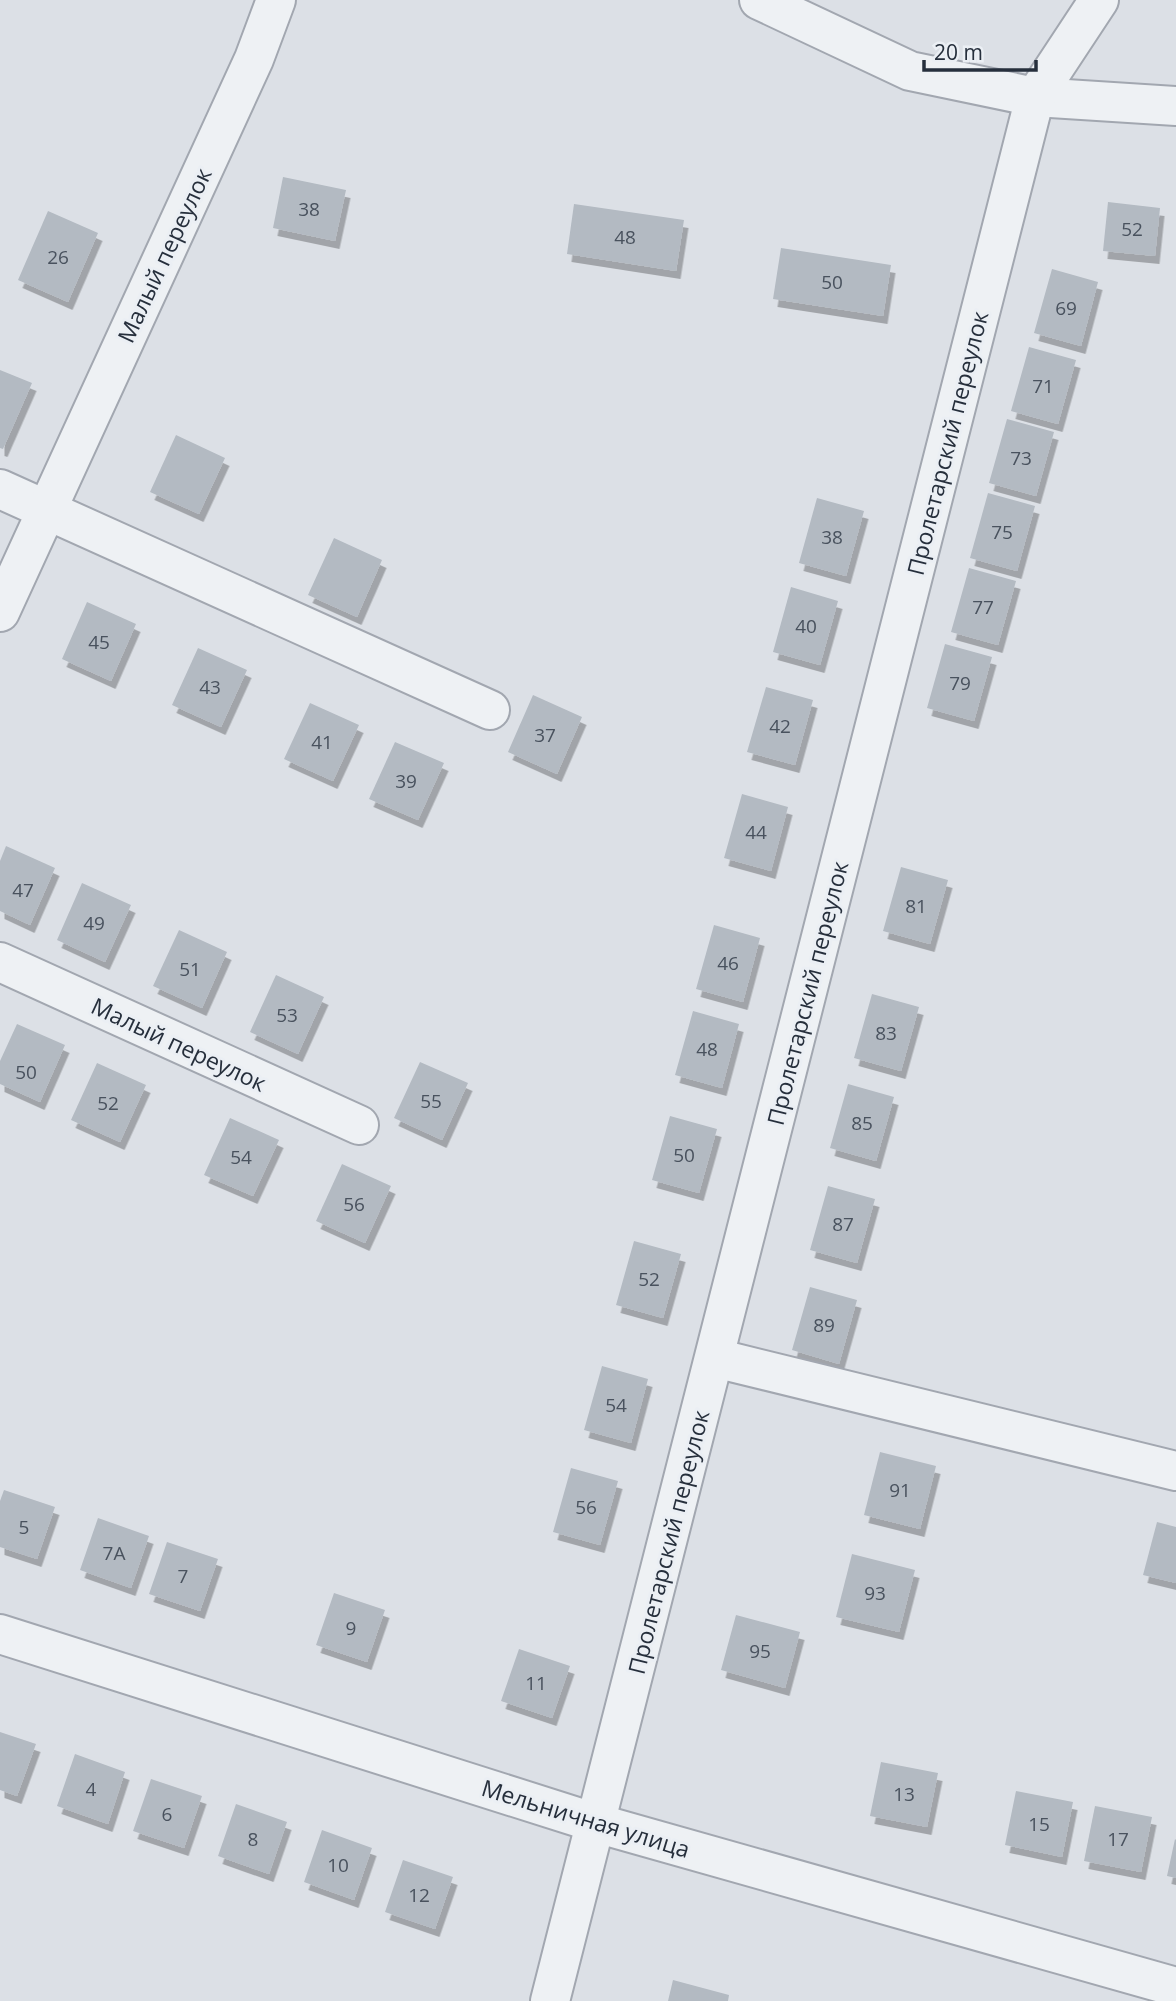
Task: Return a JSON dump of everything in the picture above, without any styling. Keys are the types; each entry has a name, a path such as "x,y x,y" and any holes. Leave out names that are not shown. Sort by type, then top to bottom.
{"street":[{"name":"Малый переулок","path":"0,612 254,59 275,0"},
{"path":"759,0 910,71 1035,97 1176,106"},
{"name":"Пролетарский переулок","path":"550,2001 1035,97 1099,0"},
{"path":"0,489 490,710"},
{"name":"Малый переулок","path":"0,962 359,1125"},
{"path":"715,1358 1176,1472"},
{"name":"Мельничная улица","path":"0,1634 596,1823 1176,1987"}],"building":[{"path":"283,177 346,190 335,241 273,228"},
{"path":"1108,202 1160,208 1155,256 1103,251"},
{"path":"574,204 684,220 676,271 567,254"},
{"path":"48,211 98,233 68,302 18,280"},
{"path":"781,248 891,265 883,316 773,299"},
{"path":"1052,269 1098,282 1081,346 1034,333"},
{"path":"1029,347 1076,360 1058,424 1011,411"},
{"path":"0,370 32,383 3,449 0,448"},
{"path":"1007,419 1054,432 1036,496 989,483"},
{"path":"176,435 225,458 199,514 150,492"},
{"path":"988,493 1035,506 1017,571 970,558"},
{"path":"817,498 864,511 846,576 799,563"},
{"path":"334,538 382,560 357,617 308,595"},
{"path":"969,568 1016,581 998,645 951,632"},
{"path":"791,587 838,601 820,665 773,652"},
{"path":"87,602 136,624 111,681 62,659"},
{"path":"945,644 992,657 974,721 927,708"},
{"path":"198,648 247,670 221,727 172,705"},
{"path":"766,687 813,700 795,765 747,752"},
{"path":"533,695 582,717 557,774 508,752"},
{"path":"310,703 359,725 333,781 284,759"},
{"path":"395,742 444,763 418,820 369,799"},
{"path":"742,794 788,807 771,871 724,858"},
{"path":"6,846 55,868 30,925 0,911 0,861"},
{"path":"901,867 948,880 930,944 883,931"},
{"path":"82,883 131,905 105,962 57,940"},
{"path":"714,925 760,938 743,1002 696,989"},
{"path":"179,930 227,952 202,1008 153,986"},
{"path":"276,975 324,997 298,1054 250,1032"},
{"path":"872,994 919,1007 901,1071 854,1058"},
{"path":"693,1011 739,1024 722,1088 675,1075"},
{"path":"17,1024 65,1045 40,1102 0,1084 0,1061"},
{"path":"420,1062 468,1083 442,1140 394,1118"},
{"path":"97,1063 146,1085 120,1142 71,1120"},
{"path":"848,1084 894,1097 876,1161 830,1148"},
{"path":"670,1116 717,1129 699,1193 652,1180"},
{"path":"230,1118 279,1140 253,1196 204,1175"},
{"path":"342,1164 391,1186 365,1243 316,1221"},
{"path":"828,1186 875,1199 857,1263 810,1250"},
{"path":"634,1241 681,1254 663,1318 616,1305"},
{"path":"810,1287 857,1300 839,1364 792,1350"},
{"path":"602,1366 648,1379 631,1443 584,1430"},
{"path":"880,1452 936,1466 920,1529 864,1515"},
{"path":"571,1468 618,1481 600,1545 553,1532"},
{"path":"4,1490 55,1507 37,1559 0,1547 0,1501"},
{"path":"98,1518 149,1536 131,1588 80,1570"},
{"path":"1157,1522 1176,1527 1176,1583 1143,1575"},
{"path":"167,1542 218,1559 200,1611 149,1594"},
{"path":"852,1554 915,1570 899,1632 836,1617"},
{"path":"334,1593 385,1610 367,1662 316,1645"},
{"path":"736,1615 800,1632 785,1688 721,1670"},
{"path":"519,1649 570,1666 552,1718 501,1701"},
{"path":"0,1732 36,1744 17,1796 0,1790"},
{"path":"75,1754 125,1772 108,1824 57,1806"},
{"path":"881,1762 938,1773 927,1827 870,1816"},
{"path":"151,1779 202,1796 184,1848 133,1831"},
{"path":"1016,1791 1073,1802 1062,1857 1005,1845"},
{"path":"236,1804 287,1822 269,1874 218,1856"},
{"path":"1095,1806 1152,1817 1141,1872 1084,1861"},
{"path":"322,1830 372,1848 354,1900 304,1882"},
{"path":"1176,1840 1176,1878 1167,1876"},
{"path":"403,1860 453,1877 435,1929 385,1912"},
{"path":"673,1980 729,1995 728,2001 668,2001"}]}
